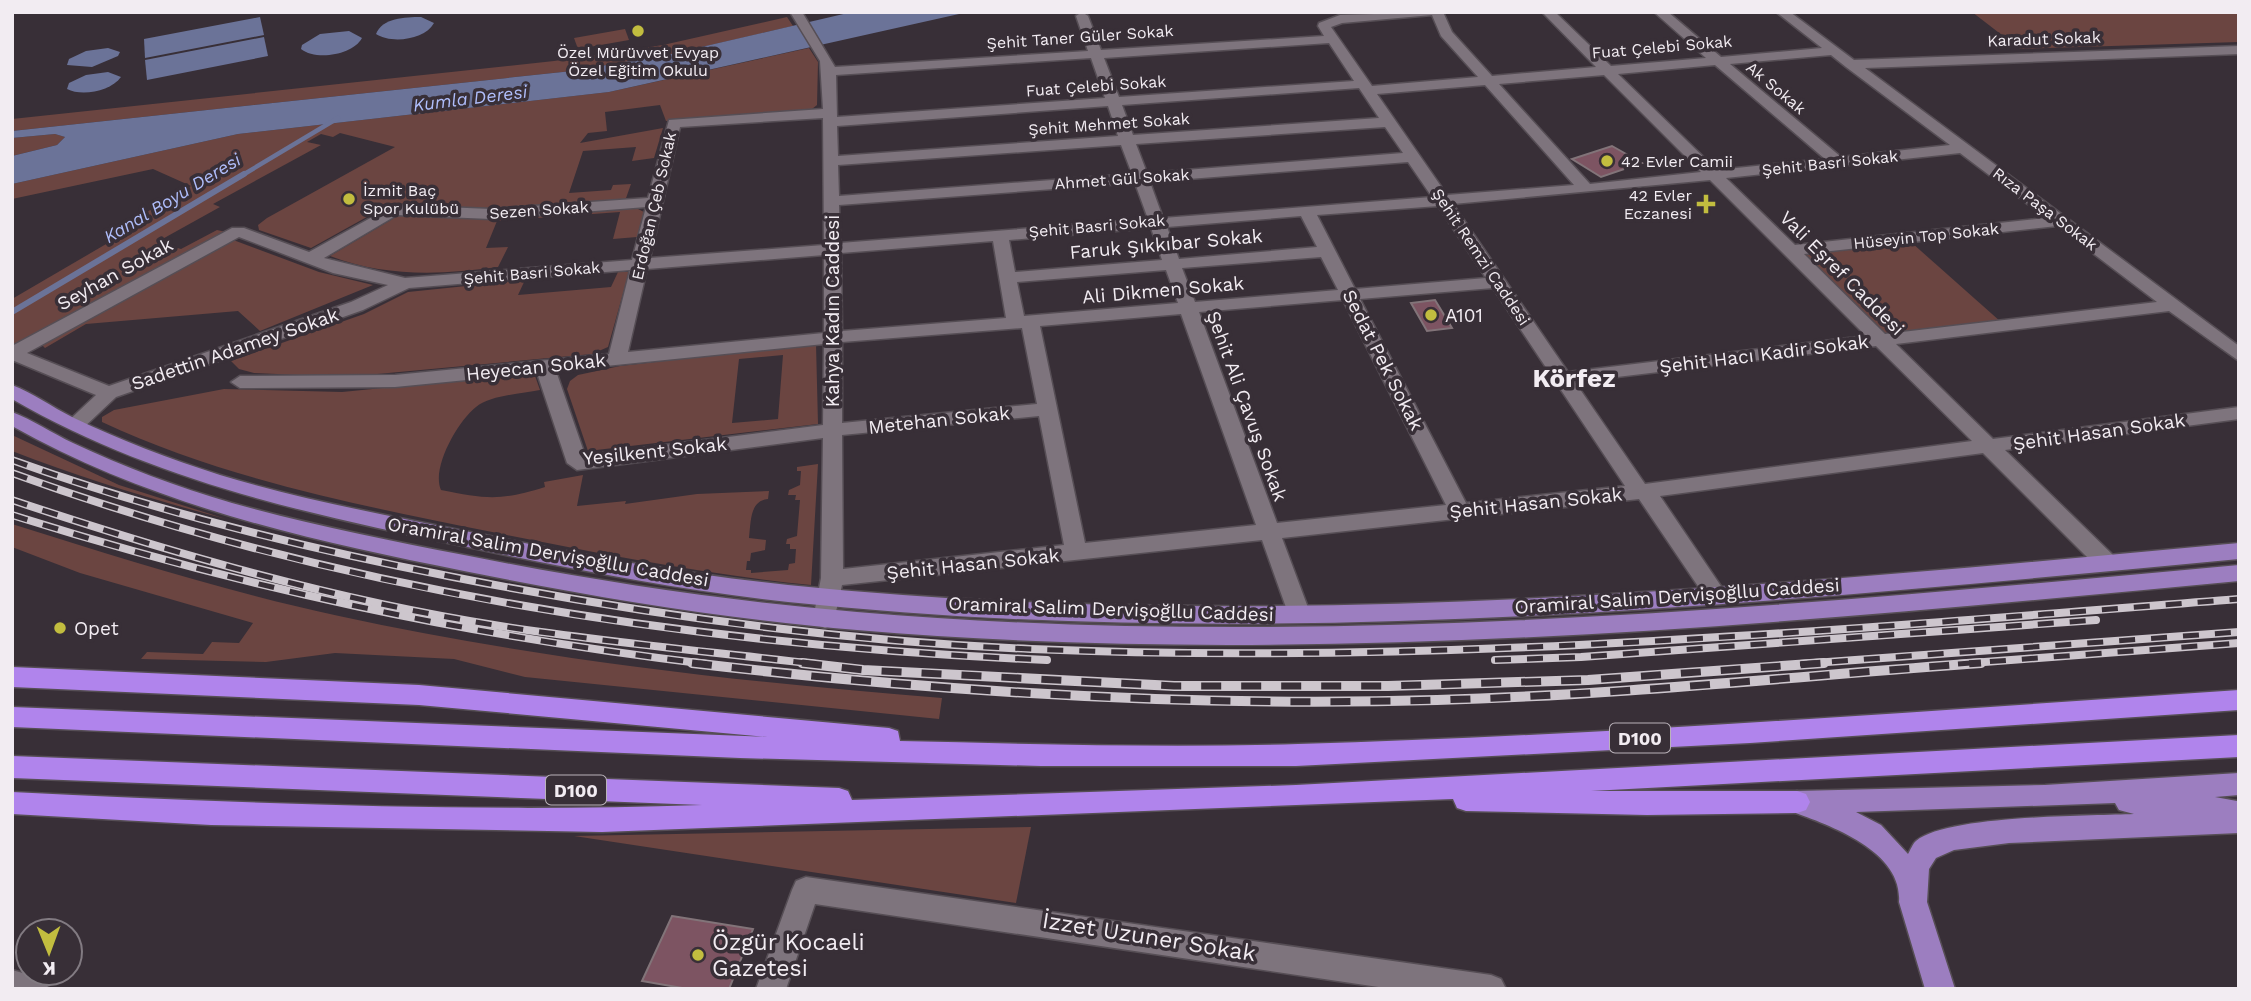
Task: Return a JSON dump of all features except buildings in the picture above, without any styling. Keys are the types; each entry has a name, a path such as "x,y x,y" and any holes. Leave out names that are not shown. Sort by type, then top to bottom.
{"highway":[{"path":"12,677 419,695 802,729 1041,755"},
{"name":"D100","path":"12,717 1041,755 1296,755 1750,733 2239,700"},
{"name":"D100","path":"12,767 1037,805 1296,796 2239,746"},
{"path":"1296,796 1647,804 1797,802"},
{"path":"12,803 211,813 602,820 1037,805"}],"main road":[{"name":"Oramiral Salim Dervişoğllu Caddesi","path":"12,391 74,425 144,456 207,477 388,523 627,569 829,598 1009,630 1214,636 1438,632 1739,616 2239,573"},
{"name":"Oramiral Salim Dervişoğllu Caddesi","path":"12,418 49,440 121,472 208,502 307,528 528,576 704,604 829,598 1020,608 1299,613 1529,606 1716,595 2239,551"},
{"path":"1797,802 2045,796 2239,784"},
{"path":"2045,796 2239,810"},
{"path":"1797,802 1860,824 1884,842 1898,859 1912,887 1920,927 1940,989"},
{"path":"1912,887 1915,867 1926,849 1953,838 2009,831 2239,821"}],"street":[{"name":"Şehit Remzi Caddesi","path":"1430,12 1326,22 1324,26 1563,377 1716,595"},
{"path":"1437,12 1446,33 1586,189"},
{"name":"Vali Eşref Caddesi","path":"1548,12 2107,563"},
{"name":"Ak Sokak","path":"1660,12 1838,162"},
{"name":"Rıza Paşa Sokak","path":"1782,12 2239,355"},
{"path":"796,13 828,66"},
{"name":"Şehit Ali Çavuş Sokak","path":"1082,16 1093,54 1299,613"},
{"name":"Şehit Taner Güler Sokak","path":"828,66 1093,54 1333,39"},
{"name":"Karadut Sokak","path":"1857,68 2239,50"},
{"name":"Fuat Çelebi Sokak","path":"830,117 1489,79 1834,51"},
{"name":"Karadut Sokak","path":"1857,68 2239,56"},
{"name":"Kahya Kadın Caddesi","path":"828,66 832,248 829,598"},
{"name":"Erdoğan Çeb Sokak","path":"617,358 674,123 830,117"},
{"name":"Şehit Mehmet Sokak","path":"831,161 1389,122"},
{"name":"Şehit Basri Sokak","path":"238,231 339,269 405,283 1155,221 1586,189 1964,148"},
{"name":"Ahmet Gül Sokak","path":"831,201 1413,157"},
{"name":"Sezen Sokak","path":"311,258 394,210 491,214 654,202"},
{"name":"Sedat Pek Sokak","path":"1306,210 1460,511"},
{"name":"Hüseyin Top Sokak","path":"1790,251 2061,221"},
{"name":"Seyhan Sokak","path":"12,354 238,231"},
{"path":"1000,234 1007,278 1024,323 1046,409 1076,553"},
{"name":"Faruk Şıkkıbar Sokak","path":"1007,278 1328,251"},
{"name":"Ali Dikmen Sokak","path":"832,338 1498,282"},
{"name":"Sadettin Adamey Sokak","path":"74,425 109,393 356,306 405,283"},
{"name":"Şehit Hacı Kadir Sokak","path":"1563,377 2173,305"},
{"name":"Heyecan Sokak","path":"240,382 353,383 832,338"},
{"path":"12,354 109,393"},
{"name":"Yeşilkent Sokak","path":"545,367 577,463 832,430"},
{"name":"Metehan Sokak","path":"832,430 1046,409"},
{"name":"Şehit Hasan Sokak","path":"829,598 1076,553 1643,491 2239,413"},
{"name":"İzzet Uzuner Sokak","path":"771,989 806,890 1491,989"},
{"path":"12,984 34,989"}],"shaded area":[{"path":"1972,12 2239,12 2239,42 2020,49"},
{"path":"787,17 793,26 671,54 572,71 12,131 12,119 554,61 663,45"},
{"path":"625,29 629,40 578,49 574,38"},
{"path":"809,48 818,62 817,105 812,109 666,121 660,105 605,112 607,131 588,133 580,143 663,128 654,158 632,161 636,147 583,151 569,193 611,190 613,185 631,184 625,201 483,208 392,203 311,248 259,230 258,225 267,218 395,147 340,133 333,137 321,134 307,142 321,145 213,204 220,207 157,242 181,249 217,230 226,232 12,348 12,299 125,233 118,229 191,186 153,169 12,199 12,184 238,134 609,92"},
{"path":"55,134 65,137 57,145 12,156 12,138"},
{"path":"632,206 644,212 637,237 613,239 620,212 497,221 486,248 508,247 498,267 434,273 392,271 330,256 401,214 466,219"},
{"path":"227,240 319,272 373,285 260,331 238,311 86,324 45,348 42,345"},
{"path":"1912,243 2001,322 1885,335 1803,254"},
{"path":"618,272 629,272 608,347 592,354 345,377 254,373 239,369 231,361 364,314 408,292 525,280 518,295 611,287"},
{"path":"816,344 818,424 588,451 567,389 570,381 578,375 620,366","holes":["783,355 778,419 732,423 739,359"]},
{"path":"534,373 540,390 490,400 469,414 454,434 443,458 439,481 441,490 482,497 517,495 545,487 544,482 583,475 577,506 626,501 625,504 697,494 769,491 768,499 758,503 751,518 749,538 766,540 765,550 751,553 750,561 747,561 746,570 751,570 751,573 788,570 789,564 795,563 796,549 790,549 790,544 786,544 787,539 797,536 800,500 795,500 796,495 788,495 789,490 800,485 801,471 797,471 797,467 818,464 811,585 646,562 337,499 194,459 102,422 102,417 114,410 224,389 342,392"},
{"path":"12,435 119,485 226,519 118,488 12,451"},
{"path":"12,524 215,585 339,616 564,657 715,676 942,698 939,719 525,677 454,659 335,653 266,662 141,659 147,652 203,654 212,642 239,643 253,623 80,573 12,547"},
{"path":"1031,827 1016,903 574,836"}],"water":[{"name":"Kumla Deresi","path":"852,12 968,12 609,92 238,134 12,184 12,156 57,145 65,137 55,134 12,138 12,131 572,71 671,54"},
{"path":"260,17 264,35 145,58 144,39"},
{"path":"421,17 434,23 430,29 416,37 390,39 376,34 389,22"},
{"path":"349,31 362,38 351,49 343,52 316,55 301,49 302,45 320,34"},
{"path":"264,37 268,56 147,80 145,60"},
{"path":"108,48 120,52 118,56 92,67 67,65 69,59 86,51"},
{"path":"108,72 121,77 110,86 96,91 67,89 69,83 86,75"}],"waterway":[{"name":"Kanal Boyu Deresi","path":"241,176 338,118"},
{"name":"Kanal Boyu Deresi","path":"12,312 244,174"}],"railway":[{"path":"12,460 119,496 228,526 337,553 448,576 738,624 958,645 1182,653 1485,649 1787,633 2239,599"},
{"path":"12,473 137,515 264,551 393,581 522,606 653,626 784,641 916,653 1047,660"},
{"path":"12,500 253,573 376,603 539,632 816,664"},
{"path":"12,515 184,565 356,606 529,639 707,664"},
{"path":"1495,660 1581,657 2096,620"},
{"path":"1800,664 2239,632"},
{"path":"1958,664 2239,643"},
{"path":"692,663 877,682 1064,695 1344,702 1573,694 1981,663"},
{"path":"802,663 863,670 1174,686 1388,686 1588,680 1824,663"}],"place":[{"name":"Özel Mürüvvet Evyap Özel Eğitim Okulu","path":"638,31"},
{"name":"42 Evler Camii","path":"1607,161"},
{"name":"İzmit Baç Spor Kulübü","path":"349,199"},
{"name":"42 Evler Eczanesi","path":"1706,204"},
{"name":"A101","path":"1431,315"},
{"name":"Opet","path":"60,628"},
{"name":"Özgür Kocaeli Gazetesi","path":"698,955"}],"district":[{"name":"Körfez","path":"1574,378"}]}
